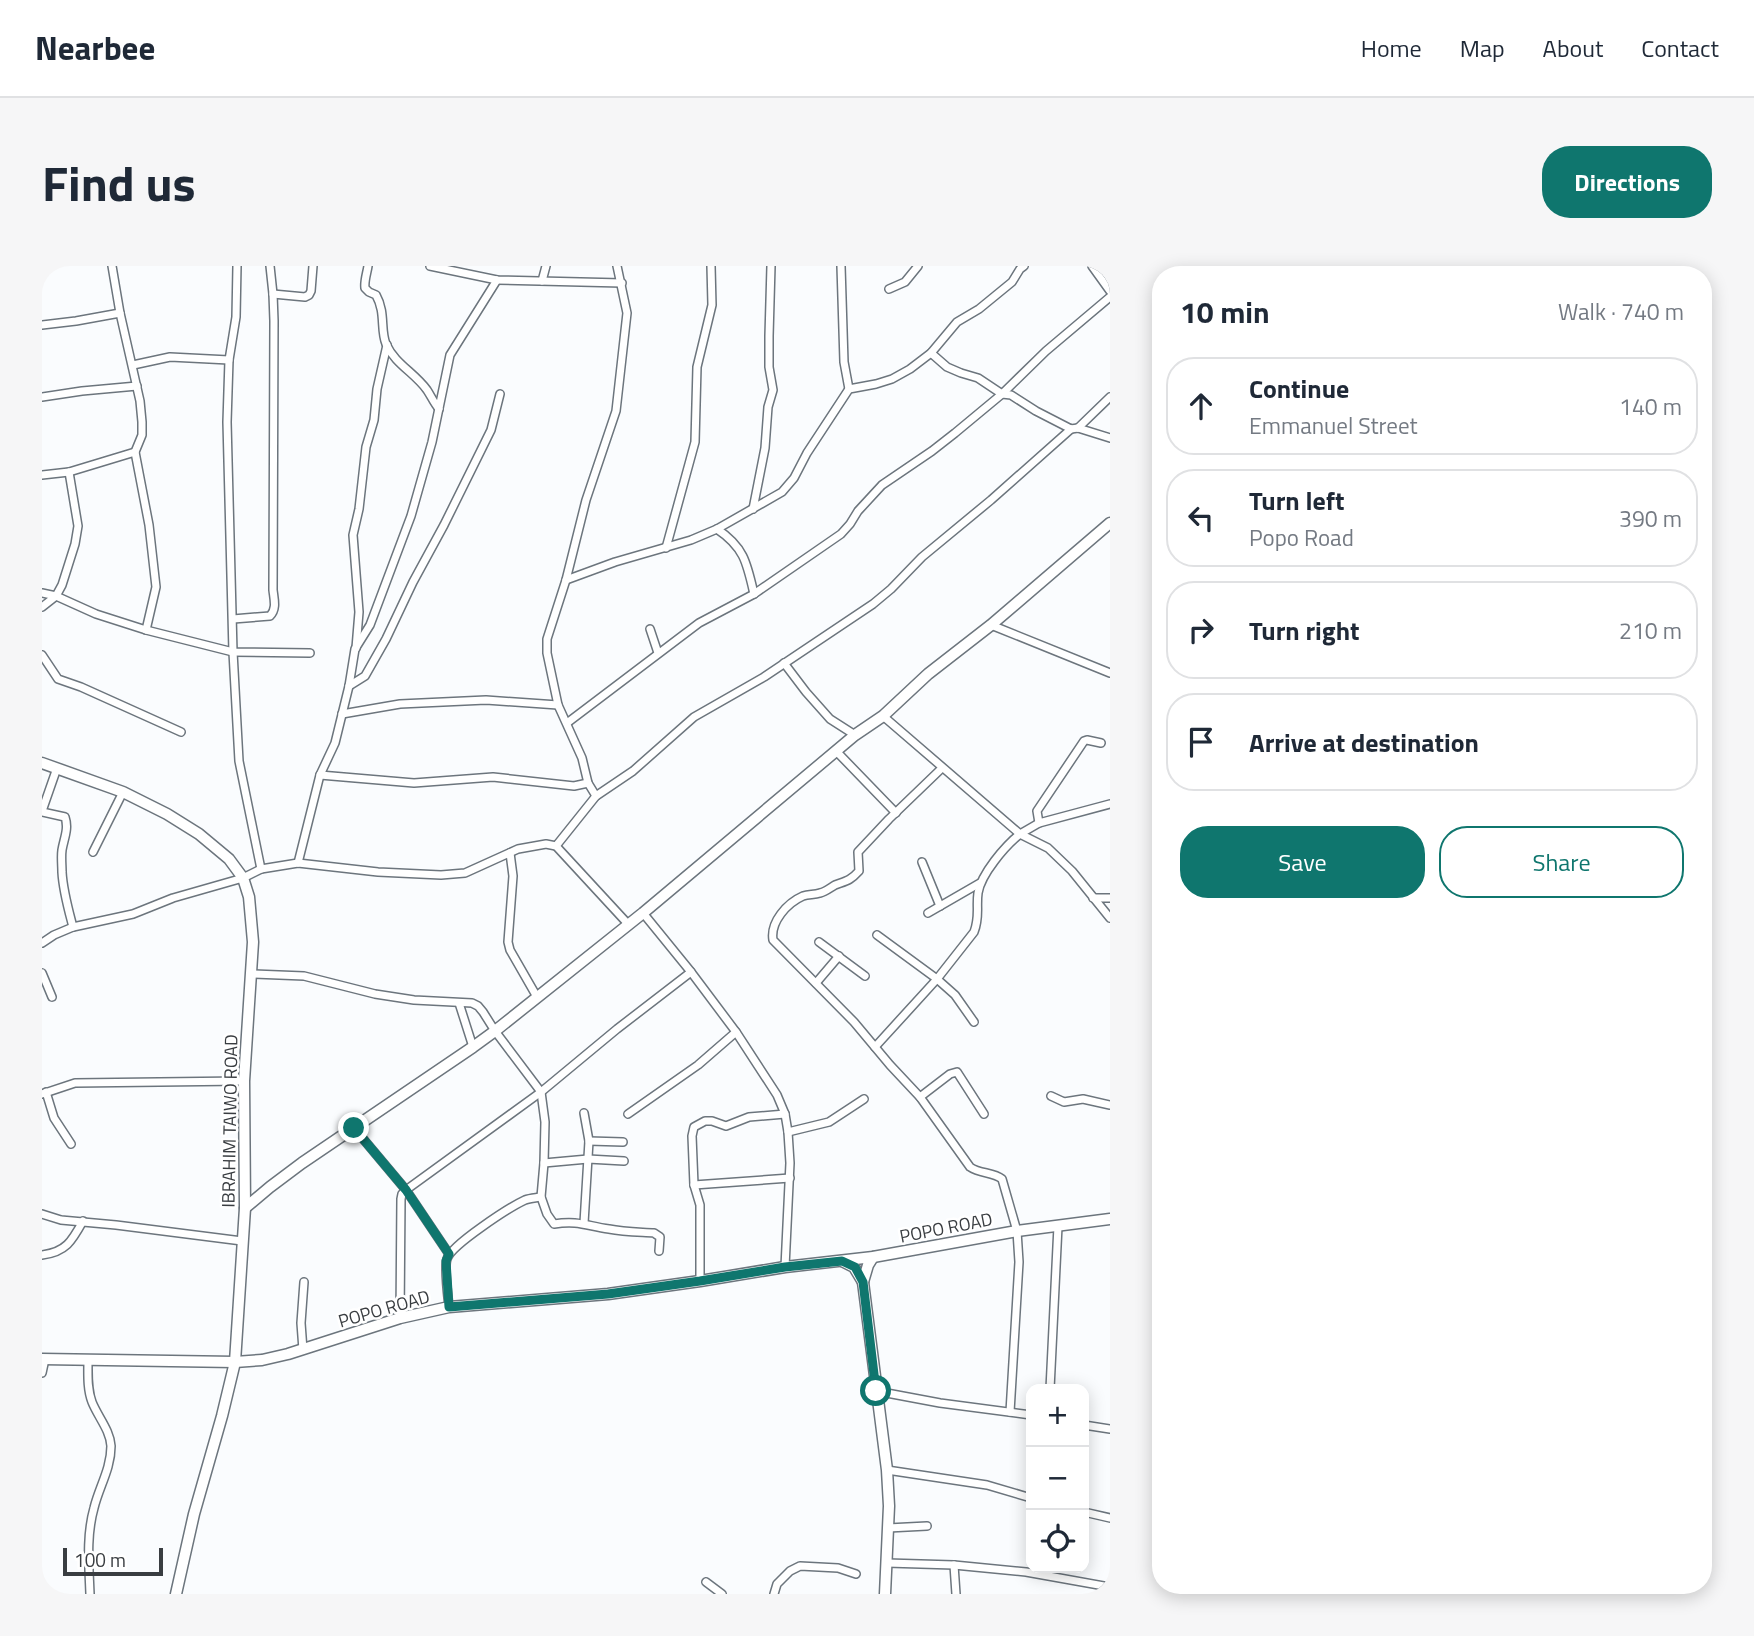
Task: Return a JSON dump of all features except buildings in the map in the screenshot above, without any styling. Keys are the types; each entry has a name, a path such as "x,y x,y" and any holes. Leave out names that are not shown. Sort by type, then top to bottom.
{"main road":[{"path":"245,1208 291,1171 495,1031 643,913 855,736 883,716 928,674 991,625 1110,523"},
{"name":"IBRAHIM TAIWO ROAD","path":"42,763 123,792 199,834 229,859 243,878 249,897 253,942 244,1082 245,1208 235,1362 194,1514 176,1594"},
{"name":"POPO ROAD","path":"44,1359 235,1362 262,1360 303,1350 400,1318 449,1307 608,1294 785,1267 873,1258 1017,1231 1110,1219"},
{"path":"863,1282 873,1258"},
{"path":"842,1261 855,1267 863,1282 887,1470 885,1594"}],"street":[{"path":"112,266 142,422 142,436 135,452 149,525 156,587 146,630"},
{"path":"237,266 236,317 229,360 227,422 233,652 239,761 261,869"},
{"path":"233,619 271,616 275,607 273,294 270,266"},
{"path":"273,294 305,297 309,295 313,266"},
{"path":"368,266 365,288 380,301 384,339 400,364 426,389 439,409"},
{"path":"542,281 546,266"},
{"path":"596,796 588,783 582,758 558,705 547,653 547,639 586,500 616,411 627,313 617,266"},
{"path":"666,548 695,442 697,367 712,305 711,266"},
{"path":"753,509 765,448 768,407 773,390 769,367 771,266"},
{"path":"565,580 691,540 717,529 782,492 794,478 849,389 844,362 841,266"},
{"path":"889,289 905,282 918,266"},
{"path":"1092,266 1110,291"},
{"path":"435,267 498,280 622,283"},
{"path":"849,389 892,379 910,369 930,353 952,327 1012,282 1021,267"},
{"path":"355,649 370,625 411,516 450,355 498,280"},
{"path":"567,723 699,623 754,594 841,534 883,485 932,451 1002,394 1046,351 1110,297"},
{"path":"42,325 120,313"},
{"path":"298,863 320,775 335,743 349,686 359,612 353,535 359,509 366,447 374,420 377,389 387,345"},
{"path":"930,353 947,367 978,378 1036,411 1075,429 1110,438"},
{"path":"133,365 170,357 229,360"},
{"path":"42,397 137,386"},
{"path":"349,686 365,676 386,639 491,430 500,394"},
{"path":"556,846 596,796 633,771 694,717 764,677 873,604 922,557 1110,397"},
{"path":"42,475 69,472 135,452"},
{"path":"42,607 56,596 62,585 79,526 69,472"},
{"path":"717,529 741,550 754,594"},
{"path":"42,593 146,630 233,652 310,653"},
{"path":"991,625 1110,673"},
{"path":"650,629 658,653"},
{"path":"42,655 58,679 181,732"},
{"path":"784,663 830,719 855,736"},
{"path":"342,714 400,704 486,700 558,705"},
{"path":"883,716 1020,834 1048,848 1072,871 1110,918"},
{"path":"1039,824 1037,811 1084,741 1101,743"},
{"path":"837,751 896,813"},
{"path":"57,768 42,811 65,817 67,822 62,850 62,871 64,894 73,926"},
{"path":"942,768 858,852 859,871 855,876 848,882 837,884 822,893 794,901 784,910 772,933 773,940 854,1023 920,1097 970,1167 977,1172 997,1175 1002,1179 1017,1231 1019,1262 1010,1412"},
{"path":"320,775 414,783 493,777 574,786 588,783"},
{"path":"93,852 123,792"},
{"path":"928,913 980,883 1009,843 1020,834 1039,824 1110,804"},
{"path":"42,943 54,934 73,926 133,914 173,898 243,878 261,869 298,863 378,872 441,875 465,873 510,853 547,844 556,846 628,924"},
{"path":"510,853 513,876 508,942 537,996"},
{"path":"922,862 940,906"},
{"path":"875,1047 937,979 974,932 978,922 980,883"},
{"path":"1093,898 1110,898"},
{"path":"643,913 736,1032 777,1095 785,1114 790,1163 785,1267"},
{"path":"877,935 955,995 974,1022"},
{"path":"819,942 865,976"},
{"path":"816,983 839,956"},
{"path":"400,1318 402,1194 541,1092 691,972"},
{"path":"42,973 52,997"},
{"path":"251,974 304,976 414,1000 472,1003 478,1006 541,1092 545,1122 541,1197 554,1224 584,1223 605,1229 654,1233 660,1237 659,1251"},
{"path":"458,1003 473,1047"},
{"path":"628,1114 698,1066 736,1032"},
{"path":"920,1097 950,1074 957,1072 985,1114"},
{"path":"71,1144 54,1118 44,1093 75,1083 244,1082"},
{"path":"1051,1096 1064,1102 1083,1099 1110,1105"},
{"path":"788,1132 829,1122 864,1099"},
{"path":"584,1113 589,1141 584,1223"},
{"path":"700,1281 700,1205 694,1185 694,1127 705,1121 726,1125 749,1117 785,1114"},
{"path":"354,1128 406,1190 449,1254"},
{"path":"589,1141 623,1142"},
{"path":"544,1163 588,1159 624,1161"},
{"path":"694,1185 790,1178"},
{"path":"449,1307 446,1261 449,1254 459,1244 512,1208 528,1199 541,1197"},
{"path":"42,1214 61,1220 242,1241"},
{"path":"42,1255 60,1251 67,1246 83,1221"},
{"path":"1051,1384 1058,1226"},
{"path":"303,1350 301,1323 304,1282"},
{"path":"42,1373 44,1359"},
{"path":"88,1360 91,1400 110,1440 111,1450 104,1482 93,1509 89,1550 90,1594"},
{"path":"876,1391 1026,1414"},
{"path":"1089,1426 1110,1429"},
{"path":"887,1470 987,1485 1026,1497"},
{"path":"1089,1513 1109,1517"},
{"path":"888,1528 927,1527"},
{"path":"887,1563 954,1564 1026,1572 1110,1587"},
{"path":"954,1564 956,1594"},
{"path":"774,1594 777,1584 790,1571 800,1566 838,1568 856,1574"},
{"path":"706,1583 722,1594"}],"route":[{"path":"354,1128 406,1190 449,1254 446,1261 449,1307 608,1294 842,1261 855,1267 863,1282 876,1391"}]}
